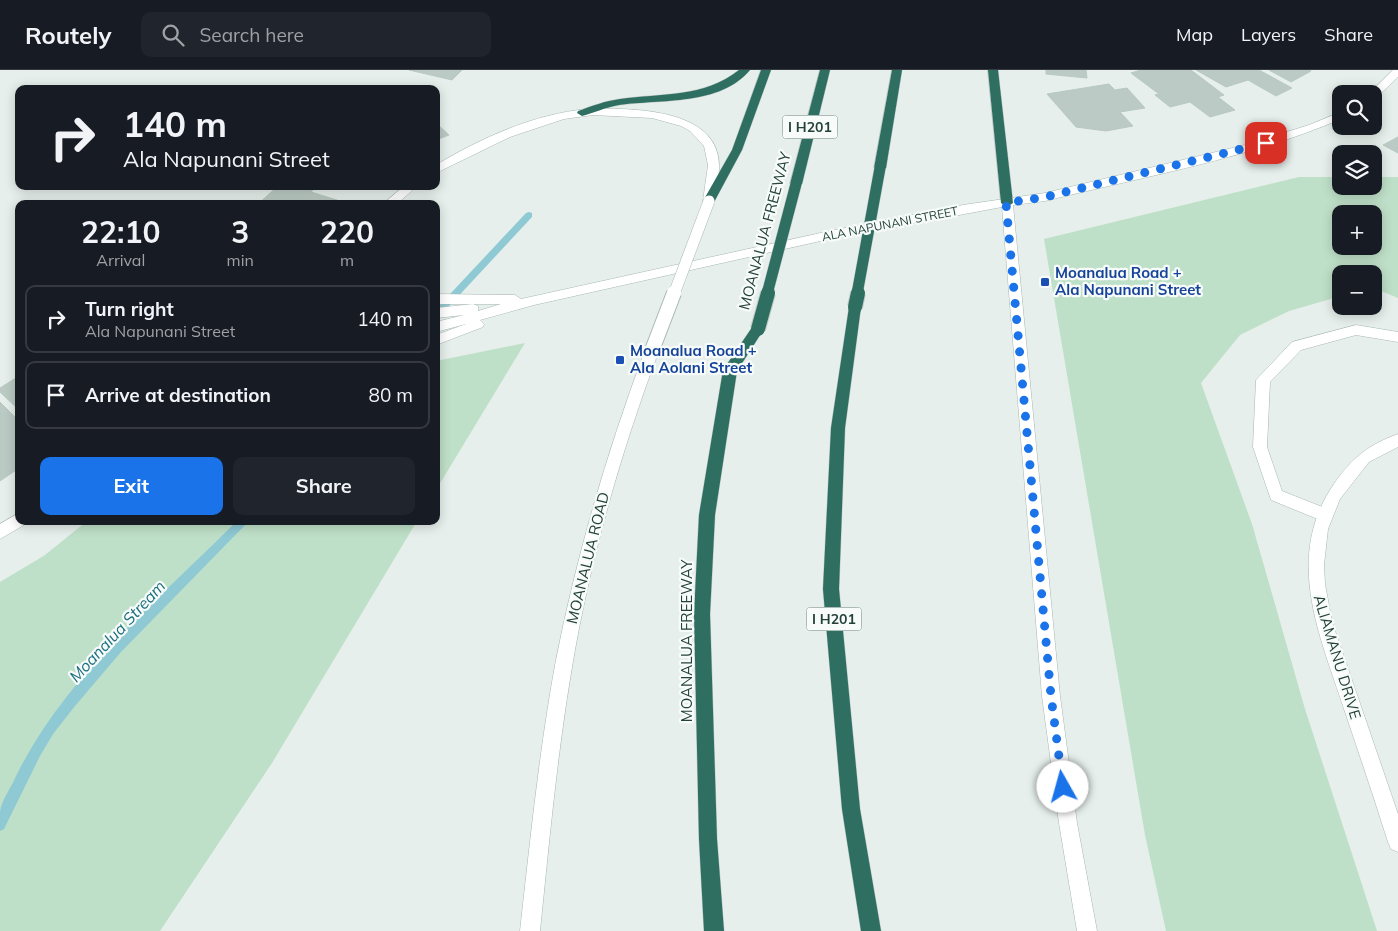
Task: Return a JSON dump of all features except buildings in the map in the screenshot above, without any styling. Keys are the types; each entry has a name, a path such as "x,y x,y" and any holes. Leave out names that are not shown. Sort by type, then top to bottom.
{"highway":[{"path":"582,113 617,102 680,96 707,91 722,85 745,70"},
{"path":"709,201 736,150 766,70"},
{"name":"MOANALUA FREEWAY","path":"714,931 708,839 702,614 707,515 730,370 758,329 825,70"},
{"name":"I H201","path":"871,931 851,809 831,589 838,428 855,307 897,70"},
{"path":"993,70 1006,203"}],"street":[{"path":"1382,86 1398,71"},
{"name":"MOANALUA ROAD","path":"440,168 479,147 514,132 549,120 582,113 651,114 681,123 695,130 709,145 714,160 709,201 630,409 614,457 570,629 548,776 530,931"},
{"name":"ALA NAPUNANI STREET","path":"440,325 534,300 825,236 963,209 1045,197 1240,150 1314,127 1332,118"},
{"path":"397,199 407,190"},
{"path":"1006,203 1051,696 1068,823 1087,931"},
{"path":"440,299 534,300"},
{"path":"440,312 534,300"},
{"path":"440,338 534,300"},
{"path":"1325,514 1276,495 1260,447 1263,380 1297,346 1356,330 1398,337"},
{"name":"ALIAMANU DRIVE","path":"1398,440 1364,458 1336,492 1319,531 1316,560 1316,593 1324,622 1398,842"},
{"path":"0,532 15,523"}],"green space":[{"path":"1299,177 1332,177 1332,195 1382,195 1382,177 1398,177 1398,298 1382,291 1382,265 1332,265 1332,299 1289,311 1240,335 1201,383 1252,524 1305,709 1377,931 1166,931 1145,835 1044,239"},
{"path":"525,343 440,483 440,360"},
{"path":"82,525 415,525 272,763 160,931 0,931 0,582 45,555"}],"waterway":[{"name":"Moanalua Stream","path":"440,311 529,215"},
{"name":"Moanalua Stream","path":"0,825 36,752 49,730 70,702 117,648 240,525"}],"place":[{"name":"Moanalua Road + Ala Napunani Street","path":"1045,282"},
{"name":"Moanalua Road + Ala Aolani Street","path":"620,360"}],"route":[{"path":"1063,787 1051,696 1006,203 1045,197 1266,143"}]}
